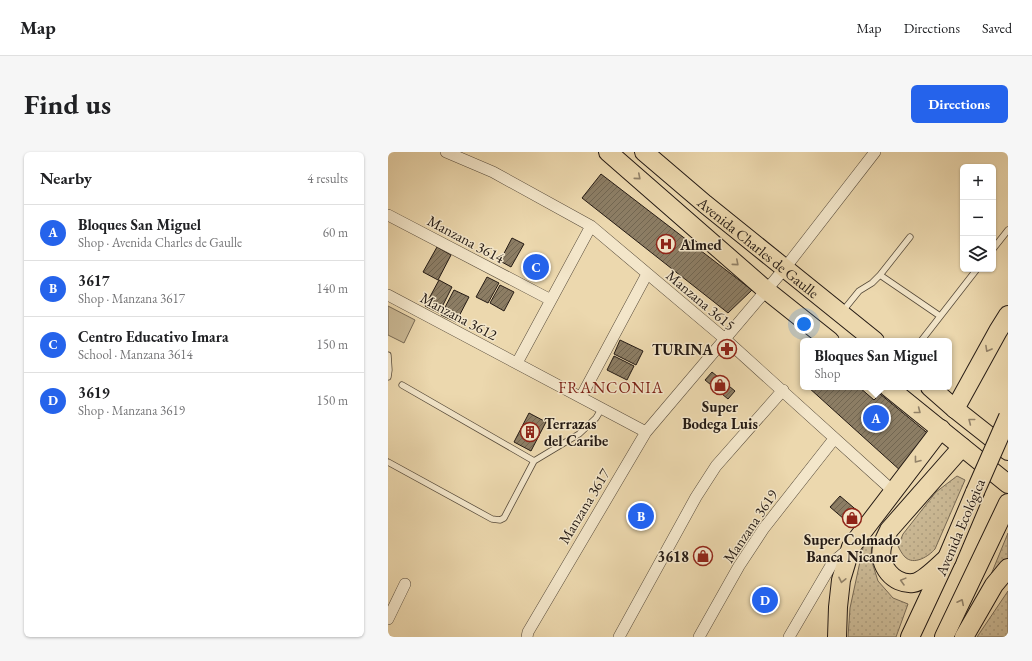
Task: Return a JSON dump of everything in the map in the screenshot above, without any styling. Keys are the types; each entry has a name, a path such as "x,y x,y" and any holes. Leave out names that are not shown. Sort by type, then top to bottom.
{"main road":[{"name":"Avenida Charles de Gaulle","path":"608,152 766,290 826,338"},
{"name":"Avenida Charles de Gaulle","path":"644,152 871,338"},
{"path":"955,409 998,331 1008,316"},
{"path":"892,390 1008,484"},
{"path":"933,390 1008,451"},
{"name":"Avenida Ecológica","path":"910,637 947,558 1008,417"},
{"path":"837,637 841,580 851,547 941,430"},
{"path":"947,558 925,578 914,583 900,581 887,572 881,559 882,546 889,530 962,447"},
{"name":"Avenida Ecológica","path":"944,637 1007,505"},
{"path":"964,637 994,585 1008,568"}],"street":[{"name":"Manzana 3615","path":"446,152 493,172 591,226 725,339 893,491"},
{"name":"Manzana 3617","path":"527,637 528,632 646,432 785,268 876,152"},
{"name":"Manzana 3614","path":"388,216 551,300"},
{"path":"517,363 591,226"},
{"path":"581,397 647,274"},
{"name":"Manzana 3612","path":"388,295 646,432"},
{"path":"619,637 696,497 716,466 783,390"},
{"name":"Manzana 3619","path":"699,637 739,566 764,528 785,499 834,439"},
{"path":"789,637 833,562 851,547"},
{"path":"388,619 405,584"}],"lane":[{"path":"996,245 1008,230"},
{"path":"840,313 859,291 872,283 880,275 910,236"},
{"path":"923,338 975,272"},
{"path":"880,275 940,316"},
{"path":"388,355 388,377"},
{"path":"402,385 534,461"},
{"path":"388,462 492,519 500,520 504,518 534,461 579,434 596,418 602,408"}],"shaded area":[{"path":"388,306 415,320 404,343 388,335"},
{"path":"957,476 965,480 935,549 921,559 913,561 909,560 903,555 898,546 903,534 936,492"},
{"path":"1008,533 1008,562 979,604"},
{"path":"872,539 871,559 878,581 893,598 908,604 896,637 848,637 850,608 864,543"},
{"path":"1008,591 1008,637 977,637"}],"building":[{"name":"Almed","path":"601,174 752,290 728,313 582,198"},
{"path":"512,238 524,244 511,267 500,261"},
{"path":"437,247 451,255 438,280 423,272"},
{"path":"487,277 499,283 488,303 476,297"},
{"path":"439,280 452,287 439,313 425,306"},
{"path":"500,285 514,292 504,311 490,303"},
{"path":"454,290 469,297 456,322 441,315"},
{"path":"620,340 643,351 636,365 614,354"},
{"path":"614,356 634,366 627,380 607,370"},
{"name":"Super Bodega Luis","path":"712,372 735,391 728,399 705,380"},
{"path":"811,390 862,390 874,400 880,394 931,436 902,472"},
{"name":"Terrazas del Caribe","path":"529,413 546,422 531,451 514,442"},
{"path":"840,496 860,513 851,525 830,507"}],"place":[{"name":"Almed","path":"666,244"},
{"name":"Centro Educativo Imara","path":"536,267"},
{"name":"TURINA","path":"727,349"},
{"name":"Super Bodega Luis","path":"720,385"},
{"name":"Bloques San Miguel","path":"876,418"},
{"name":"Terrazas del Caribe","path":"530,432"},
{"name":"3617","path":"641,516"},
{"name":"Super Colmado Banca Nicanor","path":"852,518"},
{"name":"3618","path":"703,556"},
{"name":"3619","path":"765,600"}],"district":[{"name":"FRANCONIA","path":"611,387"}]}
